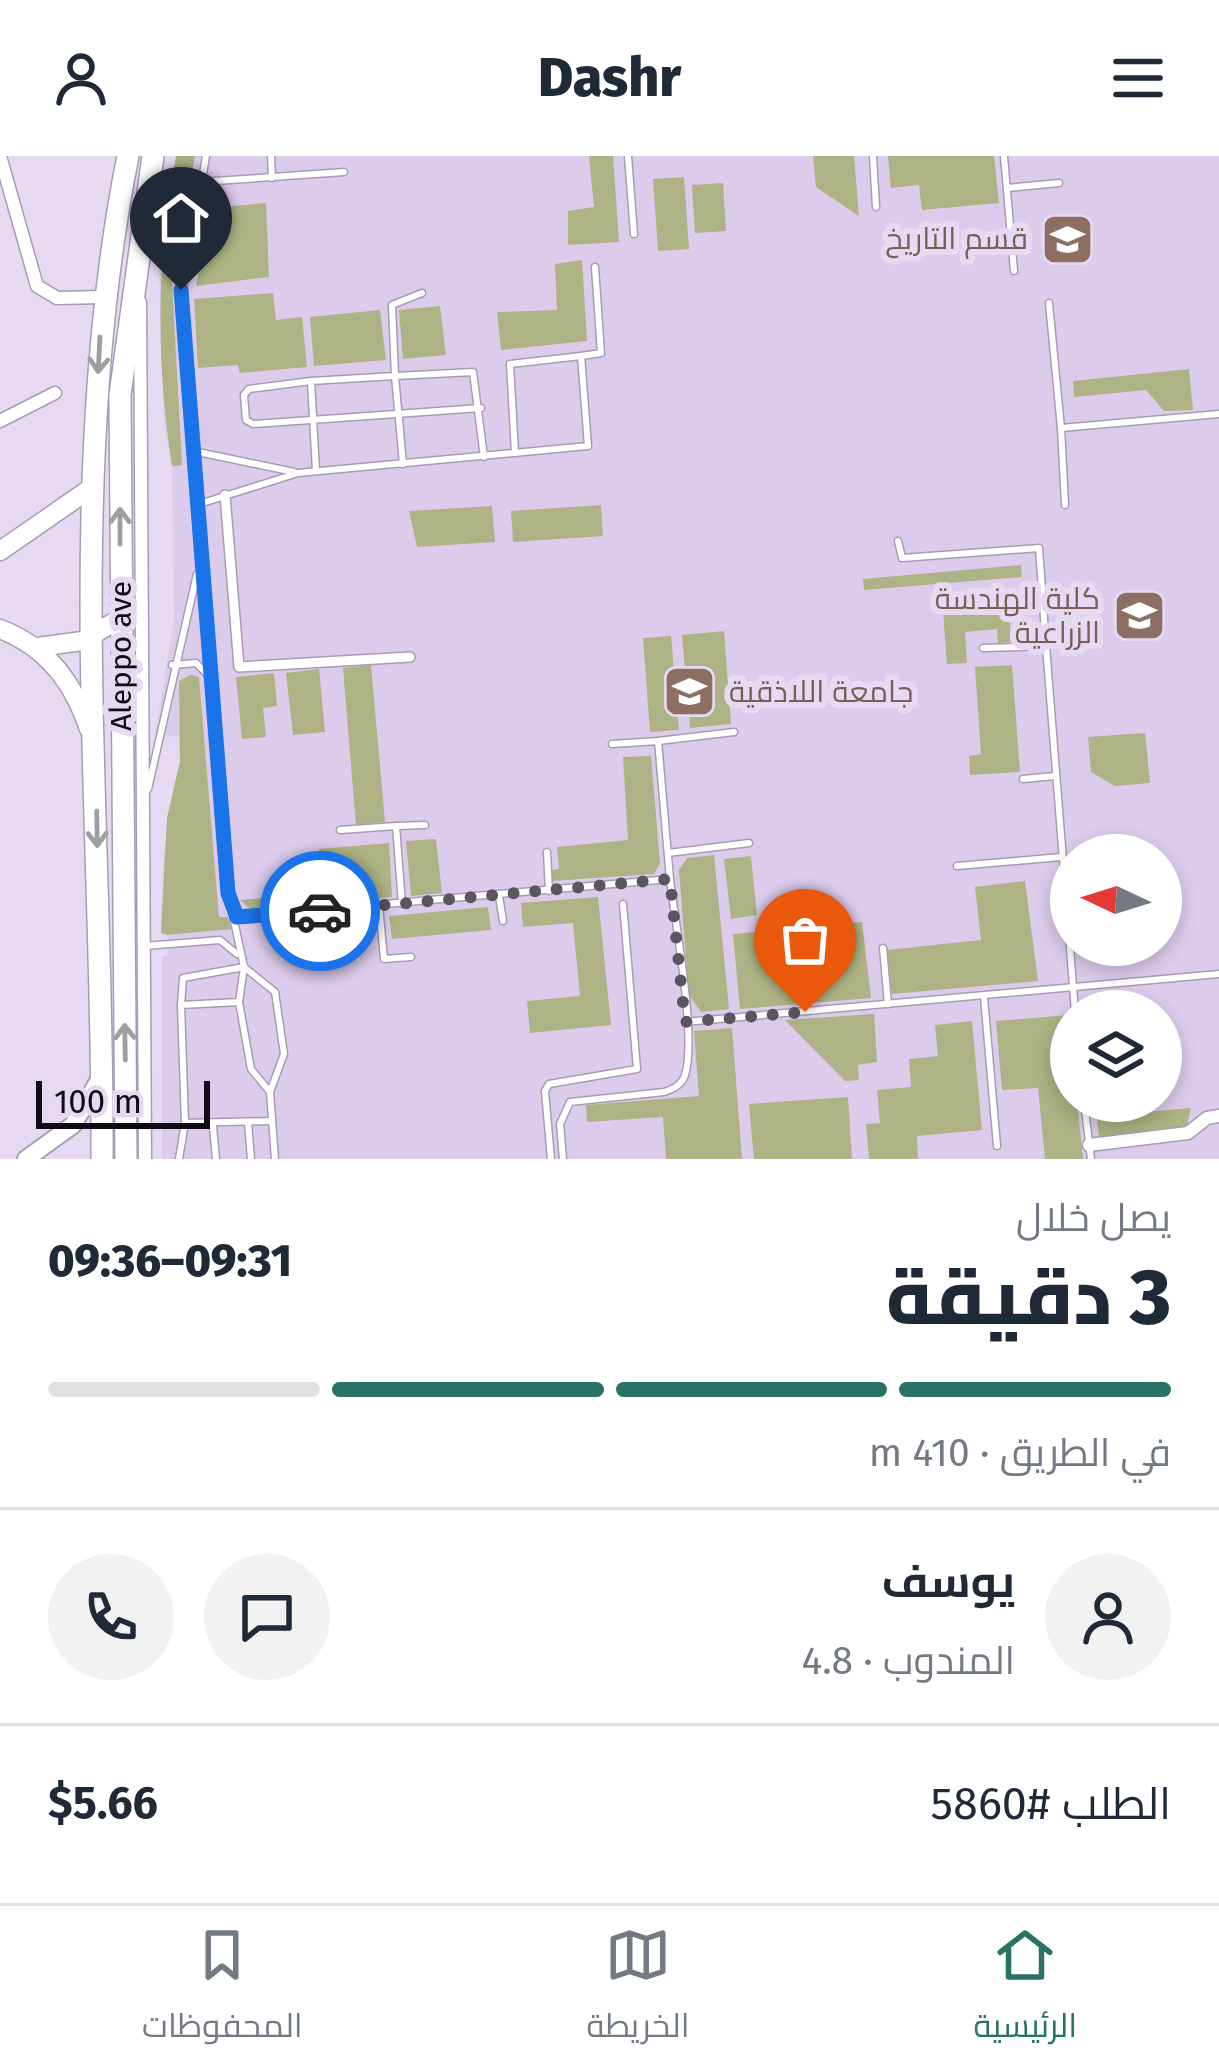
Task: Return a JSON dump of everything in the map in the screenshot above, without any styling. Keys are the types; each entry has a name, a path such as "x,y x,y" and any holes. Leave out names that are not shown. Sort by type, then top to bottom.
{"main road":[{"name":"Aleppo ave","path":"102,1159 94,486 104,297 128,156"},
{"name":"Aleppo ave","path":"126,1159 120,395 134,266 153,156"},
{"path":"0,551 94,486"},
{"path":"38,647 95,635 121,617"},
{"path":"0,629 38,647 79,703 95,752"}],"street":[{"path":"0,156 37,286 57,298 104,297"},
{"path":"134,266 142,321 145,1159"},
{"path":"0,421 56,393"},
{"path":"225,495 239,667 410,657"},
{"path":"26,1159 73,1125 102,1073"},
{"path":"1090,1152 1188,1133 1207,1118 1219,1116"}],"lane":[{"path":"206,156 180,308 199,566 228,893 237,917 237,954"},
{"path":"271,156 272,178"},
{"path":"628,156 634,234"},
{"path":"873,156 876,207"},
{"path":"1004,156 1014,271"},
{"path":"201,182 344,172"},
{"path":"1007,188 1059,183"},
{"path":"515,453 510,364 601,353 595,267"},
{"path":"403,464 392,305 422,293"},
{"path":"1049,303 1065,505"},
{"path":"196,505 298,473 588,446 581,356"},
{"path":"481,408 248,422 244,395 249,389 311,382 473,372 481,408 484,457"},
{"path":"311,382 316,471"},
{"path":"1061,428 1219,415"},
{"path":"193,451 298,473"},
{"path":"898,542 902,558 1039,548 1059,834"},
{"path":"146,798 172,665 199,566"},
{"path":"983,648 1046,646"},
{"path":"172,665 196,663 209,676"},
{"path":"612,744 734,732"},
{"path":"563,1159 560,1124 570,1102 677,1087 685,1075 685,1022 658,741"},
{"path":"1023,779 1055,776"},
{"path":"340,830 424,825"},
{"path":"396,826 402,904"},
{"path":"668,853 748,843"},
{"path":"547,852 549,891"},
{"path":"957,866 1050,858"},
{"path":"237,917 670,879"},
{"path":"499,896 502,921"},
{"path":"551,1159 544,1091 549,1084 637,1069 623,904"},
{"path":"380,905 384,959 411,958"},
{"path":"146,946 220,940 278,997 284,1054 270,1092 275,1159"},
{"path":"883,948 889,1005"},
{"path":"1070,966 1072,990 1219,974"},
{"path":"244,967 239,1002 251,1069 270,1092"},
{"path":"179,1159 185,1123 183,978 244,967"},
{"path":"685,1022 1050,992"},
{"path":"985,997 997,1146"},
{"path":"181,1005 239,1002"},
{"path":"185,1123 213,1126 272,1121"},
{"path":"1086,1122 1090,1152"},
{"path":"248,1124 251,1159"},
{"path":"213,1126 216,1159"}],"shaded area":[{"name":"جامعة اللاذقية","path":"176,156 1219,156 1219,1159 162,1159 162,956 168,955 167,933 161,933 163,859 180,761 179,737 155,734 174,620 172,463 164,425 159,270"}],"green space":[{"path":"176,156 195,156 172,281 182,465 172,466 161,311"},
{"path":"589,156 613,156 619,242 568,245 568,211 594,207"},
{"path":"813,156 854,156 859,216 816,187"},
{"path":"888,156 994,156 999,203 922,210 919,185 891,188"},
{"path":"684,177 689,249 658,251 653,179"},
{"path":"723,183 726,231 695,233 692,185"},
{"path":"266,203 269,277 196,286 211,208"},
{"path":"582,260 587,341 501,350 497,312 557,310 555,264"},
{"path":"273,293 276,320 302,317 307,367 240,373 238,365 198,368 194,299"},
{"path":"440,306 446,355 403,359 399,310"},
{"path":"380,310 386,360 314,366 310,317"},
{"path":"1189,369 1193,410 1164,411 1146,390 1074,397 1073,381"},
{"path":"601,505 603,536 513,542 511,511"},
{"path":"492,506 495,542 417,547 409,511"},
{"path":"1021,565 1022,577 864,590 863,579"},
{"path":"1008,593 1011,642 998,643 997,629 965,632 967,663 947,664 942,597"},
{"path":"724,631 731,724 690,728 682,635"},
{"path":"671,636 679,730 650,732 643,638"},
{"path":"371,665 385,822 356,825 343,668"},
{"path":"1012,665 1020,772 970,775 969,756 981,754 975,667"},
{"path":"319,669 325,732 293,735 286,673"},
{"path":"274,673 277,706 263,708 266,737 242,739 236,677"},
{"path":"190,675 199,677 219,917 228,917 231,929 167,935 161,933 167,818 180,761 179,681"},
{"path":"1145,733 1150,783 1115,786 1091,772 1088,737"},
{"path":"651,756 660,863 654,874 552,881 552,870 559,869 557,847 628,840 623,757"},
{"path":"436,839 442,893 411,896 406,841"},
{"path":"389,843 392,897 250,909 240,900 322,893 319,849"},
{"path":"714,855 729,1009 701,1012 689,995 679,870 687,858"},
{"path":"751,856 757,915 731,919 724,859"},
{"path":"1025,881 1038,981 892,994 887,950 981,940 975,887"},
{"path":"598,897 611,1025 530,1033 527,1001 580,996 573,923 523,927 521,903"},
{"path":"488,907 491,930 392,939 389,916"},
{"path":"862,922 871,998 740,1009 733,934"},
{"path":"874,1014 877,1062 858,1065 859,1080 845,1081 785,1020"},
{"path":"1050,1017 1050,1122 1079,1122 1083,1159 1045,1159 1038,1088 1002,1090 996,1021"},
{"path":"972,1021 982,1130 917,1136 918,1159 869,1159 866,1124 880,1123 877,1090 911,1087 909,1059 938,1056 935,1025"},
{"path":"732,1028 742,1159 666,1159 663,1117 587,1122 586,1105 699,1096 694,1031"},
{"path":"848,1097 852,1159 754,1159 749,1104"},
{"path":"1191,1108 1186,1129 1099,1139 1098,1122 1182,1122 1182,1109"}],"way so far":[{"path":"320,911 670,879 685,1022 805,1012"}],"place":[{"name":"قسم التاريخ","path":"1067,239"},
{"name":"كلية الهندسة الزراعية","path":"1139,616"},
{"name":"جامعة اللاذقية","path":"690,692"}],"route":[{"path":"181,290 228,893 237,917 320,911"}]}
